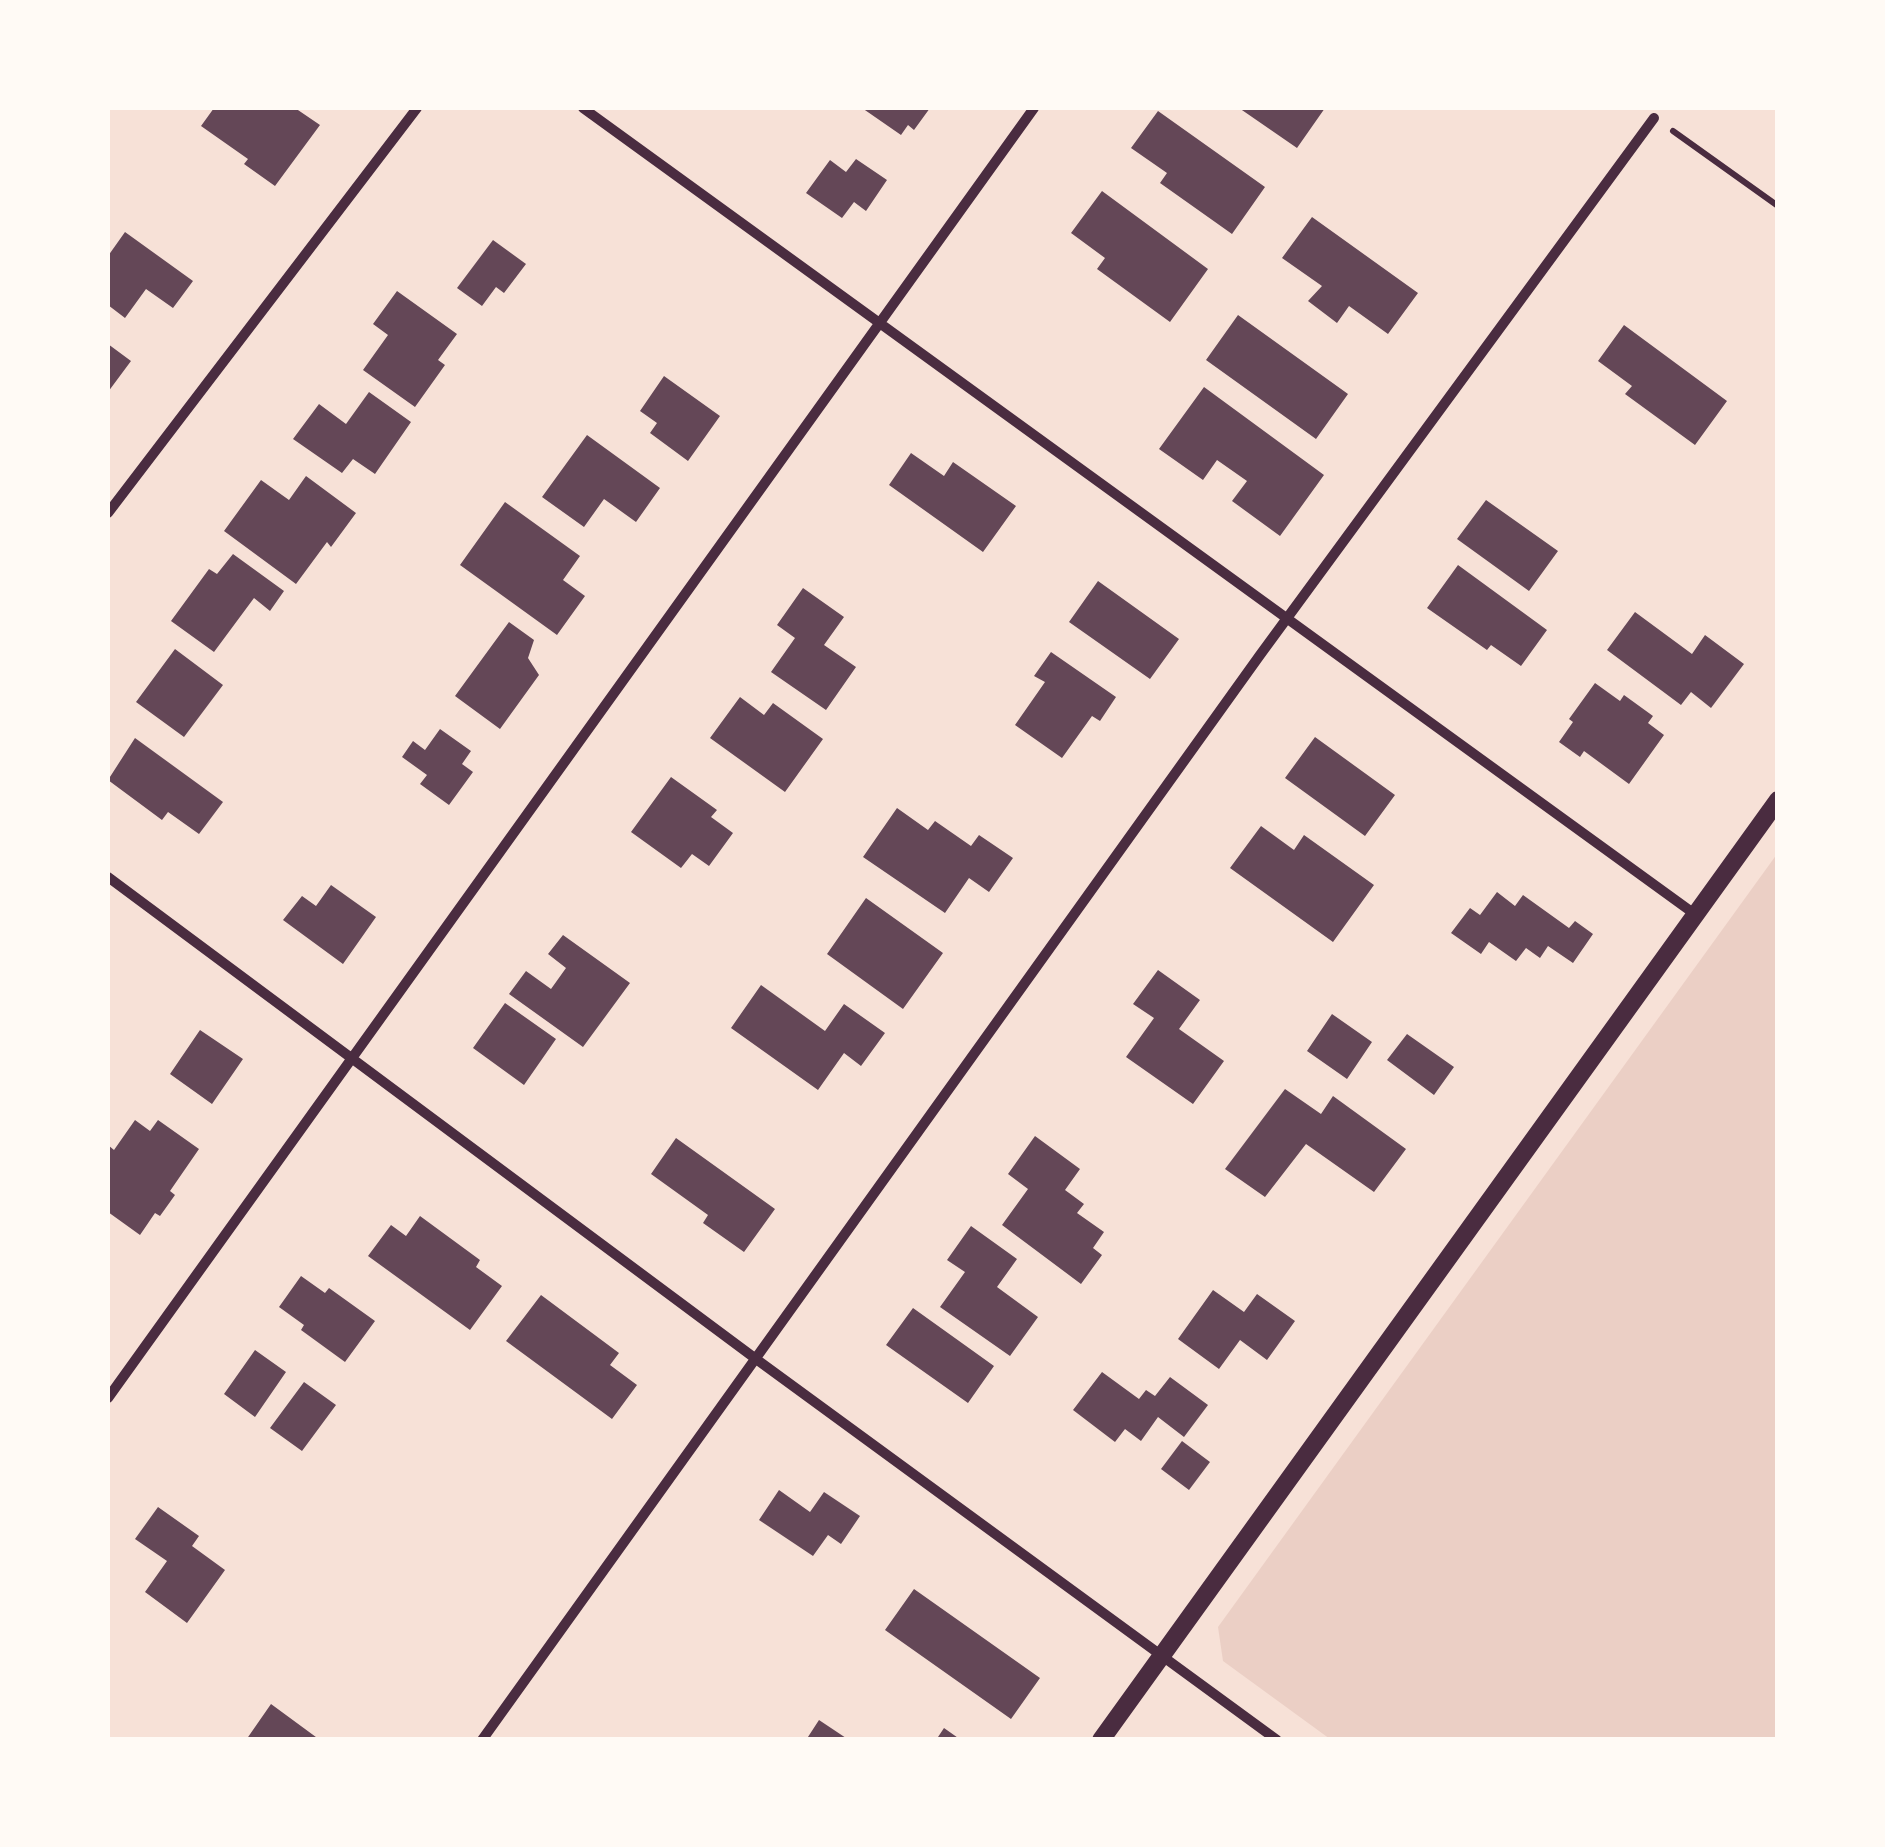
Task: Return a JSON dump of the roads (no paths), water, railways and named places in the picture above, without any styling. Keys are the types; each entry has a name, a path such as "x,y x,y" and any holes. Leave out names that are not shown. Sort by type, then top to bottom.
{"street":[{"path":"108,513 417,108"},
{"path":"583,108 1696,915"},
{"path":"108,1398 1034,108"},
{"path":"482,1740 1286,620 1654,118"},
{"path":"1101,1740 1778,800"},
{"path":"108,877 1277,1740"}]}
